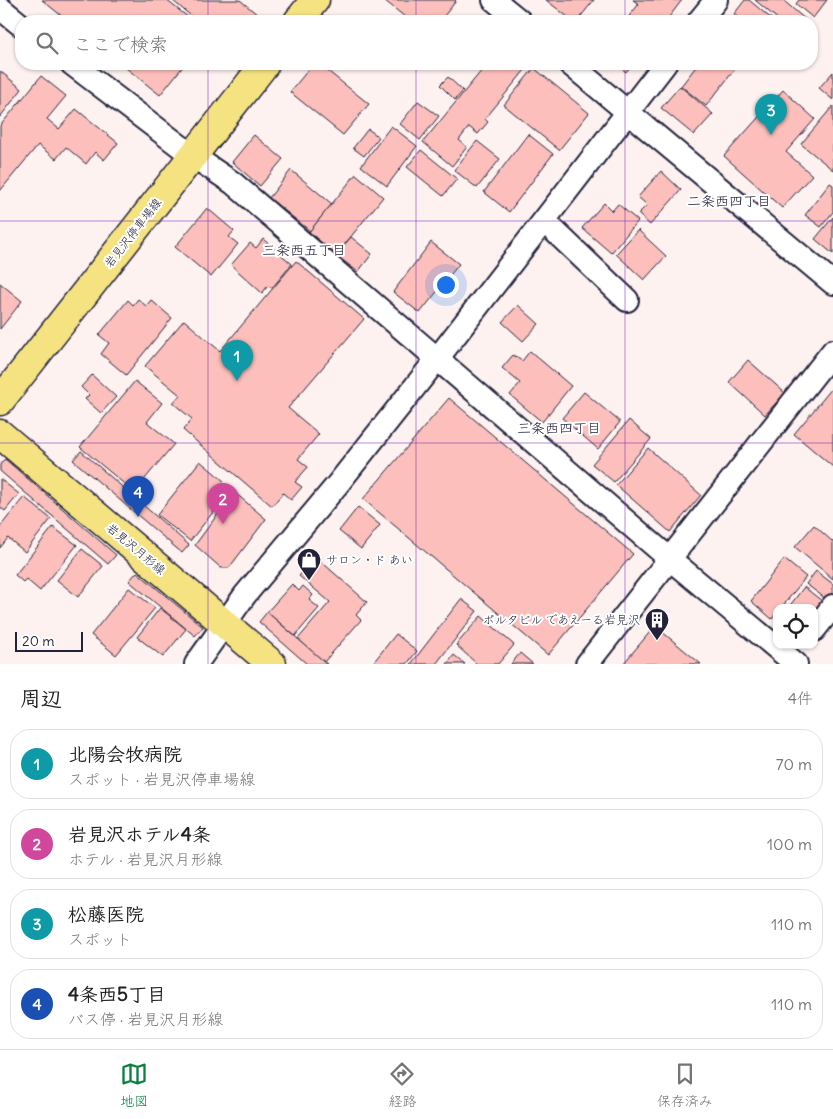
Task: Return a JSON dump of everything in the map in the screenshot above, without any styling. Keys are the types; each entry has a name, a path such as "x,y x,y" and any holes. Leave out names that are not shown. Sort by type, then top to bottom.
{"main road":[{"path":"303,15 315,0"},
{"name":"岩見沢停車場線","path":"0,401 260,70"},
{"name":"岩見沢月形線","path":"0,434 272,664"}],"street":[{"path":"494,0 513,15"},
{"path":"704,15 716,0"},
{"path":"0,8 15,19"},
{"path":"80,70 193,156 233,183 671,560 796,656"},
{"path":"577,70 833,283"},
{"path":"196,664 245,595 437,359 660,70"},
{"path":"544,221 627,300"},
{"path":"587,664 671,560 833,351"},
{"path":"818,625 833,606"}],"building":[{"path":"42,0 166,0 185,15 61,15"},
{"path":"172,0 240,0 258,15 190,15"},
{"path":"384,0 456,1 445,15 403,15"},
{"path":"546,0 594,0 582,15 565,15"},
{"path":"633,0 682,0 671,15 630,15 639,4"},
{"path":"745,0 749,0 767,15 735,15 734,14"},
{"path":"755,0 783,0 800,15 773,15"},
{"path":"799,0 827,0 815,15 809,15 796,4"},
{"path":"129,70 180,70 160,95"},
{"path":"308,70 326,70 369,104 343,135 290,92"},
{"path":"482,70 525,70 485,119 488,122 478,134 469,127 459,140 467,147 452,166 423,142"},
{"path":"532,70 536,70 589,113 559,150 504,105"},
{"path":"693,70 734,70 706,106 681,86"},
{"path":"0,71 22,89 0,117"},
{"path":"833,72 833,100 819,88"},
{"path":"41,76 66,96 47,119 59,129 76,109 118,143 104,160 95,152 86,164 66,147 56,159 38,145 0,191 0,126"},
{"path":"448,77 463,91 455,100 440,85"},
{"path":"680,86 713,114 694,135 661,108"},
{"path":"783,90 815,119 786,152 812,175 782,208 724,156"},
{"path":"418,101 439,116 420,140 400,124"},
{"path":"833,106 833,170 801,144"},
{"path":"391,126 417,146 387,186 361,166"},
{"path":"368,129 379,137 364,156 353,148"},
{"path":"528,134 553,154 509,212 484,192"},
{"path":"254,135 283,159 260,186 232,162"},
{"path":"477,141 500,159 477,188 454,170"},
{"path":"421,150 457,179 443,196 407,167"},
{"path":"291,170 332,204 310,231 269,198"},
{"path":"661,171 681,190 650,225 638,214 647,205 638,197"},
{"path":"356,174 383,197 336,255 309,232"},
{"path":"830,183 833,185 833,212 821,227 805,215"},
{"path":"604,203 612,211 618,204 638,221 611,253 582,228"},
{"path":"207,208 234,231 229,237 238,244 211,277 175,247"},
{"path":"833,217 833,254 815,239"},
{"path":"638,230 666,256 644,280 616,254"},
{"path":"351,237 372,254 358,272 336,255"},
{"path":"263,239 292,264 272,288 268,286 262,293 231,265 250,243 256,248"},
{"path":"431,242 459,264 420,313 393,292"},
{"path":"296,261 364,319 288,408 319,434 298,459 308,467 295,482 302,487 291,500 283,493 272,506 183,430 192,419 173,403 180,395 145,366 184,320 220,351"},
{"path":"0,283 22,301 0,329"},
{"path":"138,299 146,306 151,300 172,318 126,375 101,354 109,343 99,335 128,300 133,305"},
{"path":"518,305 539,324 523,341 502,322"},
{"path":"530,351 571,386 542,422 510,395 520,383 502,368 513,355 522,361"},
{"path":"748,360 785,393 765,415 729,382"},
{"path":"92,375 116,397 101,413 85,399 89,395 81,387"},
{"path":"135,381 162,403 147,422 174,444 134,492 80,447"},
{"path":"833,387 833,467 794,434"},
{"path":"584,392 620,422 598,449 562,418"},
{"path":"449,398 633,554 548,655 363,499"},
{"path":"629,420 651,439 614,482 592,464"},
{"path":"648,448 701,495 670,532 616,485"},
{"path":"81,451 189,545 182,553 73,460"},
{"path":"5,459 116,555 108,564 0,471 0,465"},
{"path":"200,461 224,481 213,494 222,501 190,541 157,515"},
{"path":"0,479 19,494 5,511 0,507"},
{"path":"234,492 266,519 229,568 221,568 195,545"},
{"path":"24,497 51,519 25,552 8,538 0,548 0,527"},
{"path":"358,507 380,525 361,549 339,531"},
{"path":"814,525 833,542 833,579 795,547"},
{"path":"53,527 77,545 40,591 26,579 23,582 15,575"},
{"path":"82,549 103,566 78,597 57,580"},
{"path":"316,557 367,602 356,615 361,620 324,662 298,639 330,602 299,576"},
{"path":"784,559 806,577 784,604 773,604 772,619 751,601"},
{"path":"816,571 833,584 833,597 830,602 806,584"},
{"path":"137,572 203,627 195,636 129,581"},
{"path":"292,584 299,591 303,586 313,595 309,600 319,608 295,636 267,612"},
{"path":"804,587 827,605 818,616 818,604 791,604"},
{"path":"129,588 155,608 116,655 91,635"},
{"path":"461,599 477,611 436,664 411,664"},
{"path":"160,608 186,629 163,657 137,637"},
{"path":"267,612 327,664 307,664 259,622"},
{"path":"481,616 514,645 498,664 477,664 456,645"},
{"name":"ポルタビル であえーる岩見沢","path":"655,626 701,664 623,664"},
{"path":"396,634 417,651 407,664 372,664"},
{"path":"520,653 533,664 511,664"},
{"path":"454,655 465,664 447,664"}],"place":[{"name":"松藤医院","path":"771,135"},
{"name":"北陽会牧病院","path":"237,381"},
{"name":"4条西5丁目","path":"138,517"},
{"name":"岩見沢ホテル4条","path":"223,524"},
{"name":"サロン・ド あい","path":"309,581"},
{"name":"ポルタビル であえーる岩見沢","path":"657,641"}],"district":[{"name":"二条西四丁目","path":"729,201"},
{"name":"三条西五丁目","path":"304,250"},
{"name":"三条西四丁目","path":"559,428"}]}
